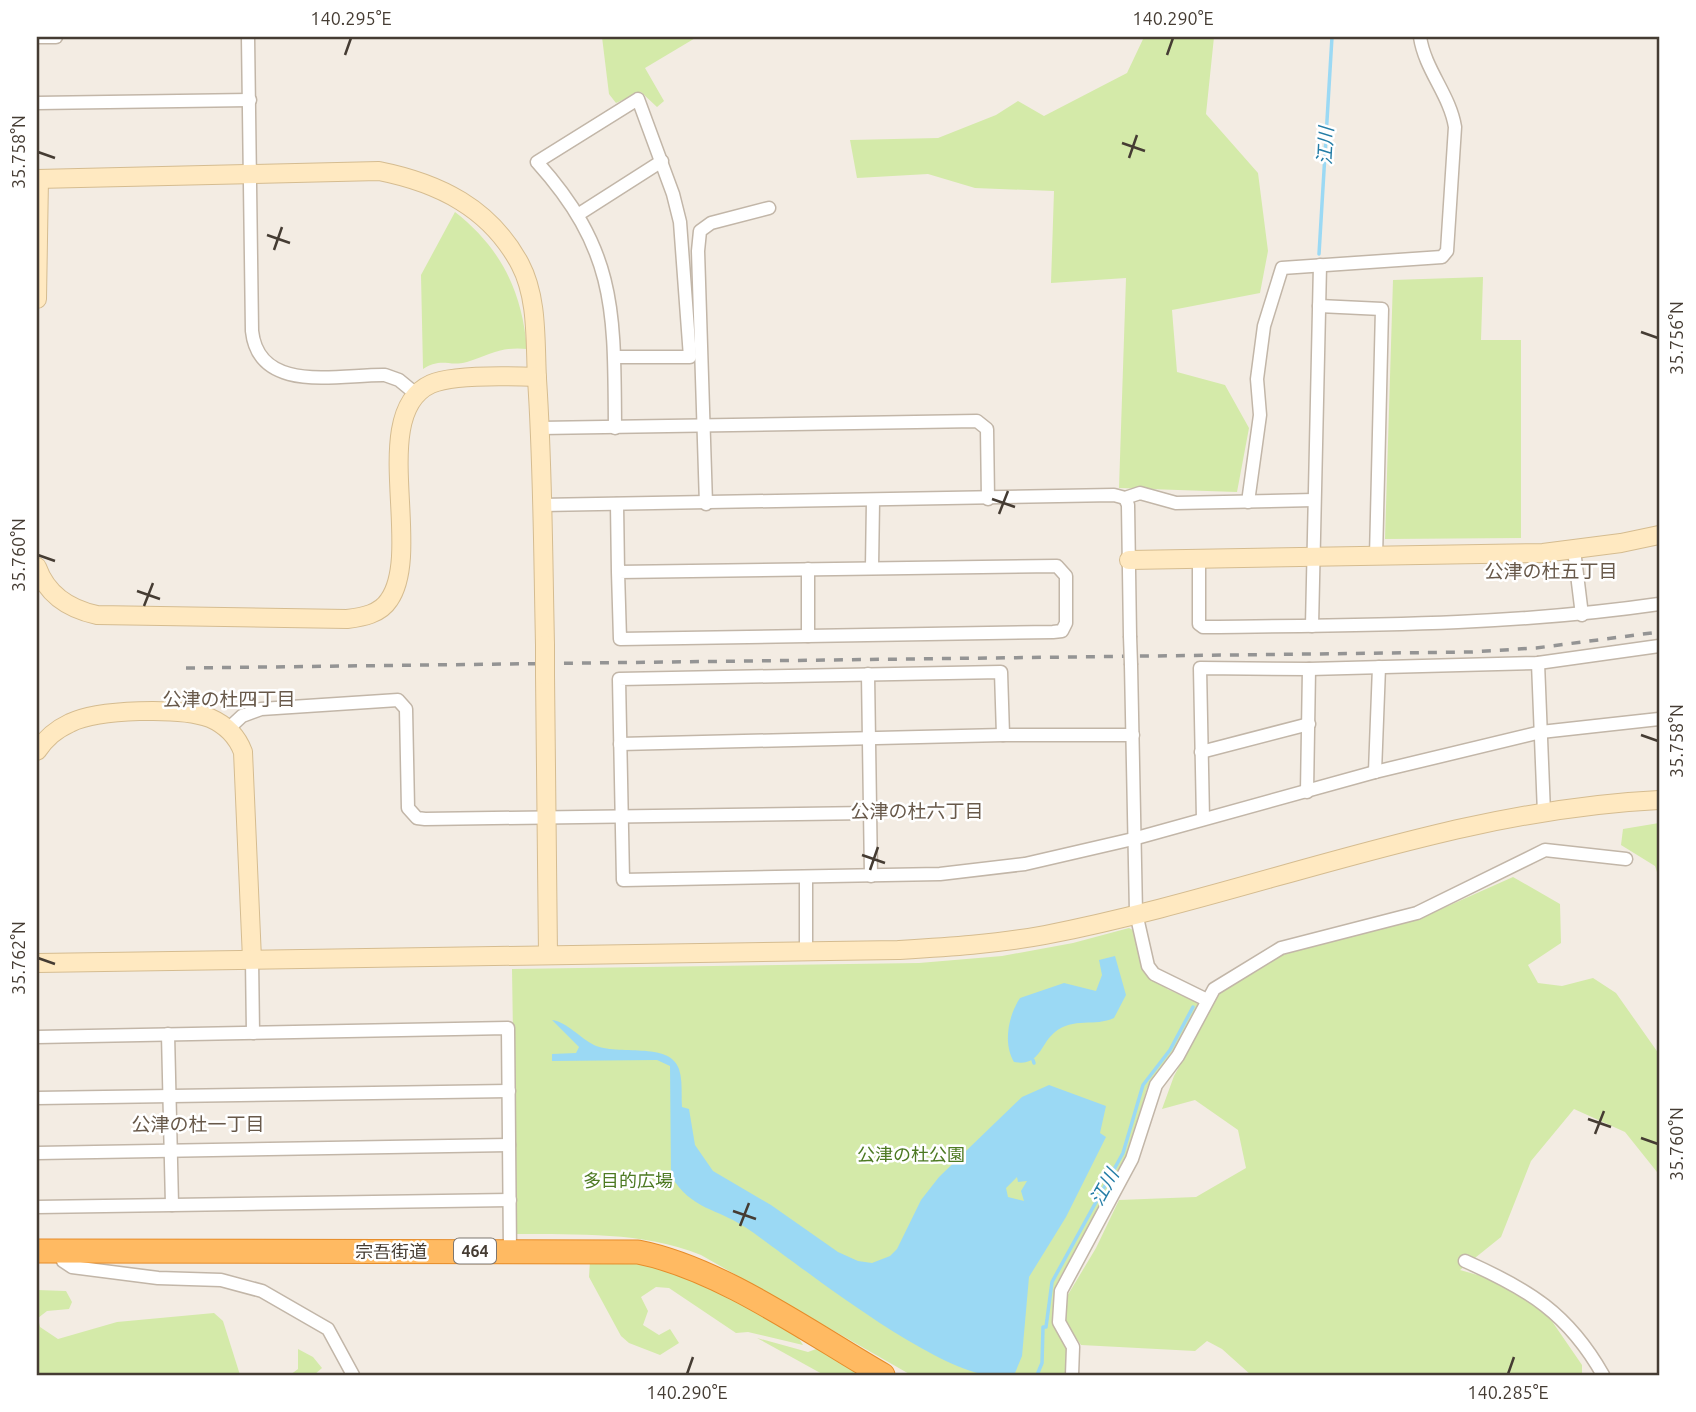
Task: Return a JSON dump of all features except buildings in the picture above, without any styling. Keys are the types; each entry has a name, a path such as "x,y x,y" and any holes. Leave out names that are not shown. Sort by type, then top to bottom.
{"highway":[{"name":"宗吾街道","path":"37,1251 617,1251 678,1262 713,1277 883,1375"}],"street":[{"path":"37,37 56,37"},
{"path":"248,37 252,331 258,352 276,369 290,376 385,375 399,380 416,394"},
{"path":"1248,502 1261,415 1257,379 1264,326 1279,273 1287,266 1445,255 1455,127 1453,114 1426,64 1420,37"},
{"path":"614,357 690,357 680,222 662,161 638,99 537,162 579,214 596,249 611,297 615,428"},
{"path":"37,103 250,100"},
{"path":"579,214 662,161"},
{"path":"37,299 38,179 379,171 428,184 475,209 505,241 526,280 533,311 537,377 545,645 548,955"},
{"path":"706,504 698,251 700,231 711,223 769,208"},
{"path":"1312,626 1320,265"},
{"path":"1319,306 1382,309 1376,557"},
{"path":"37,568 45,584 61,601 97,615 347,619 370,614 388,601 398,579 402,424 416,394 432,384 445,381 537,377"},
{"path":"540,428 705,428 977,421 987,429 988,499"},
{"path":"541,506 1114,495 1125,498 1140,493 1176,503 1314,500"},
{"path":"1125,498 1129,560 1136,914 1150,971 1207,1000"},
{"path":"872,568 873,501"},
{"path":"617,504 618,572 620,639 1052,632 1062,631 1066,624 1066,576 1057,566 618,572"},
{"path":"1129,560 1574,551 1659,535"},
{"path":"1574,551 1582,615"},
{"path":"1199,560 1199,624 1203,627 1491,623 1582,615 1659,604"},
{"path":"808,569 808,636"},
{"path":"1203,819 1200,668 1309,669 1538,663 1659,646"},
{"path":"1538,663 1544,813"},
{"path":"1375,772 1379,667"},
{"path":"1307,792 1309,669"},
{"path":"1003,735 1001,672 620,679 623,880 940,874 1025,864 1133,839 1375,772 1541,732 1659,719"},
{"path":"868,674 871,876"},
{"path":"228,729 242,716 261,709 393,698 405,709 407,800 411,814 425,819 870,813"},
{"path":"37,751 46,737 58,729 97,715 194,714 228,729 239,742 244,762 253,1033"},
{"path":"1201,752 1309,724"},
{"path":"620,744 1003,735 1133,735"},
{"path":"37,963 806,951 974,945 1045,935 1136,914 1448,831 1618,802 1659,800"},
{"path":"1072,1375 1073,1347 1059,1322 1061,1291 1132,1158 1157,1085 1178,1056 1207,1000 1221,982 1282,948 1417,913 1545,850 1626,859"},
{"path":"806,877 806,951"},
{"path":"37,1037 508,1028 510,1252"},
{"path":"169,1034 172,1205"},
{"path":"37,1098 509,1090"},
{"path":"37,1153 509,1145"},
{"path":"37,1207 510,1199"},
{"path":"60,1251 63,1261 72,1267 158,1278 221,1280 262,1291 328,1329 353,1375"},
{"path":"1465,1261 1522,1287 1549,1309 1573,1330 1603,1375"}],"green space":[{"path":"602,37 697,37 645,68 664,101 657,107 641,92 616,103 609,94"},
{"path":"1144,37 1214,37 1206,114 1258,173 1268,251 1260,293 1172,310 1177,372 1225,385 1249,428 1237,492 1119,488 1126,278 1051,283 1054,191 975,188 928,174 857,178 850,140 938,138 996,115 1018,101 1044,116 1127,73"},
{"path":"455,212 485,240 506,272 520,308 527,349 503,350 467,362 440,363 423,369 421,275"},
{"path":"1483,277 1481,340 1521,340 1521,538 1385,539 1393,280"},
{"path":"1659,823 1659,878 1655,866 1621,845 1623,829"},
{"path":"1513,877 1560,904 1561,943 1528,965 1538,983 1562,986 1593,978 1616,993 1659,1054 1659,1183 1657,1172 1625,1132 1574,1109 1531,1161 1501,1237 1460,1270 1499,1281 1547,1314 1582,1365 1582,1375 1251,1375 1222,1349 1207,1341 1195,1351 1081,1345 1065,1321 1066,1298 1096,1248 1119,1200 1196,1197 1246,1168 1238,1130 1195,1100 1162,1109 1174,1076 1220,992 1278,956 1421,918"},
{"name":"公津の杜公園","path":"1129,928 1135,931 1146,974 1165,984 1167,989 1197,1002 1198,1006 1174,1051 1147,1088 1128,1155 1057,1283 1054,1322 1067,1349 1066,1375 911,1375 701,1255 678,1247 633,1238 516,1234 512,969 919,963 1002,956 1073,943"},
{"path":"590,1261 641,1261 695,1277 796,1334 803,1345 748,1332 736,1333 669,1288 656,1287 641,1297 648,1311 643,1325 659,1335 670,1329 679,1343 660,1355 629,1343 621,1336 589,1277"},
{"path":"37,1290 66,1291 72,1302 69,1309 47,1311 38,1318 40,1327 58,1339 117,1322 214,1313 223,1321 240,1375 37,1375"},
{"path":"757,1338 808,1352 819,1348 865,1375 824,1375"},
{"path":"298,1349 313,1357 322,1368 314,1375 290,1375 298,1369"}],"water":[{"path":"1115,956 1126,995 1114,1018 1062,1027 1050,1037 1034,1058 1023,1063 1014,1062 1009,1047 1008,1030 1012,1013 1020,998 1064,983 1096,991 1102,975 1099,960"},
{"path":"552,1020 563,1024 594,1045 654,1052 674,1060 680,1074 682,1107 689,1109 695,1145 713,1171 771,1205 838,1252 858,1261 872,1263 890,1256 897,1249 921,1200 939,1177 1022,1097 1049,1085 1106,1106 1100,1133 1106,1137 1066,1217 1029,1277 1022,1356 1015,1373 990,1376 957,1366 919,1347 837,1294 745,1227 687,1196 671,1176 670,1066 657,1060 552,1061 552,1054 576,1053 579,1047","holes":["1017,1177 1018,1182 1027,1181 1021,1191 1024,1201 1008,1197 1006,1188"]}],"waterway":[{"name":"江川","path":"1319,254 1332,37"},
{"name":"江川","path":"1037,1375 1042,1363 1043,1327 1046,1327 1052,1282 1123,1153 1143,1085 1170,1050 1193,1007"}],"railway":[{"path":"186,668 1471,652 1536,648 1659,632"}],"district":[{"name":"公津の杜五丁目","path":"1551,571"},
{"name":"公津の杜四丁目","path":"229,699"},
{"name":"公津の杜六丁目","path":"917,811"},
{"name":"公津の杜一丁目","path":"198,1124"}],"park label":[{"name":"多目的広場","path":"628,1180"}]}
